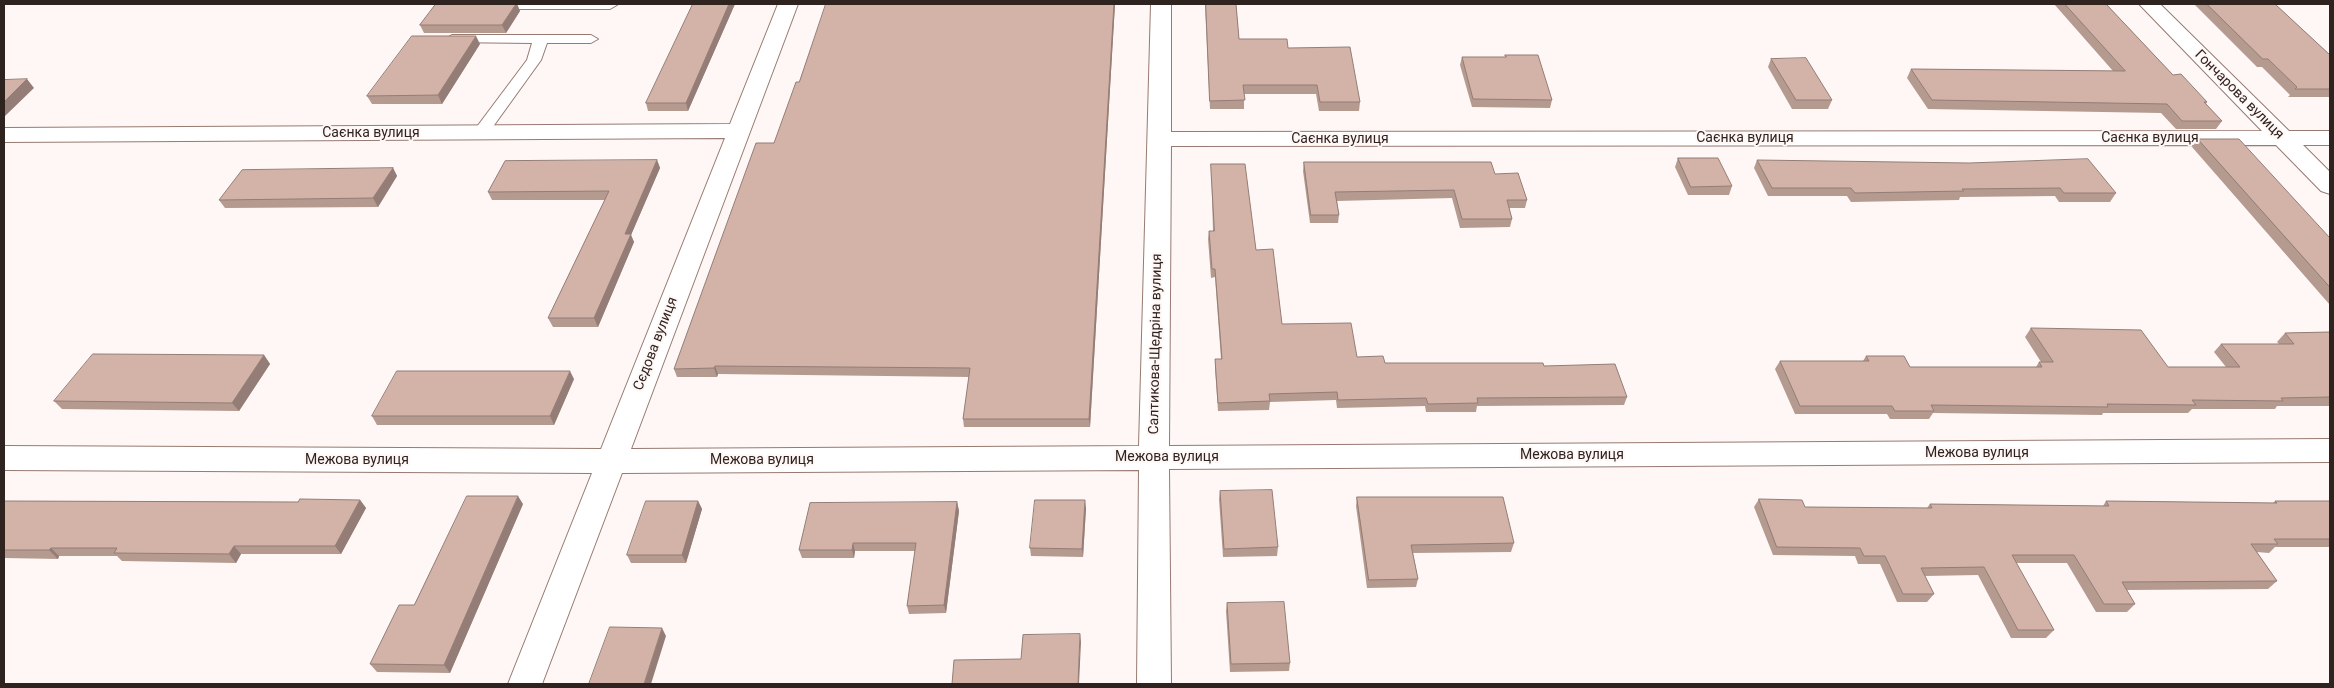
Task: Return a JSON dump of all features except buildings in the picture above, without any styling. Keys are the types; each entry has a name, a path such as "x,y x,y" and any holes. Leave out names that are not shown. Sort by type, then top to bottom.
{"street":[{"name":"Сєдова вулиця","path":"524,684 788,4"},
{"name":"Салтикова-Щедріна вулиця","path":"1154,684 1154,457 1161,4"},
{"name":"Гончарова вулиця","path":"2149,4 2330,186"},
{"name":"Саєнка вулиця","path":"4,135 739,131"},
{"name":"Саєнка вулиця","path":"1159,139 2330,138"},
{"name":"Межова вулиця","path":"4,458 611,461 2330,451"}],"lane":[{"path":"475,5 610,5"},
{"path":"439,39 591,39"},
{"path":"481,132 534,60 541,39"}]}
